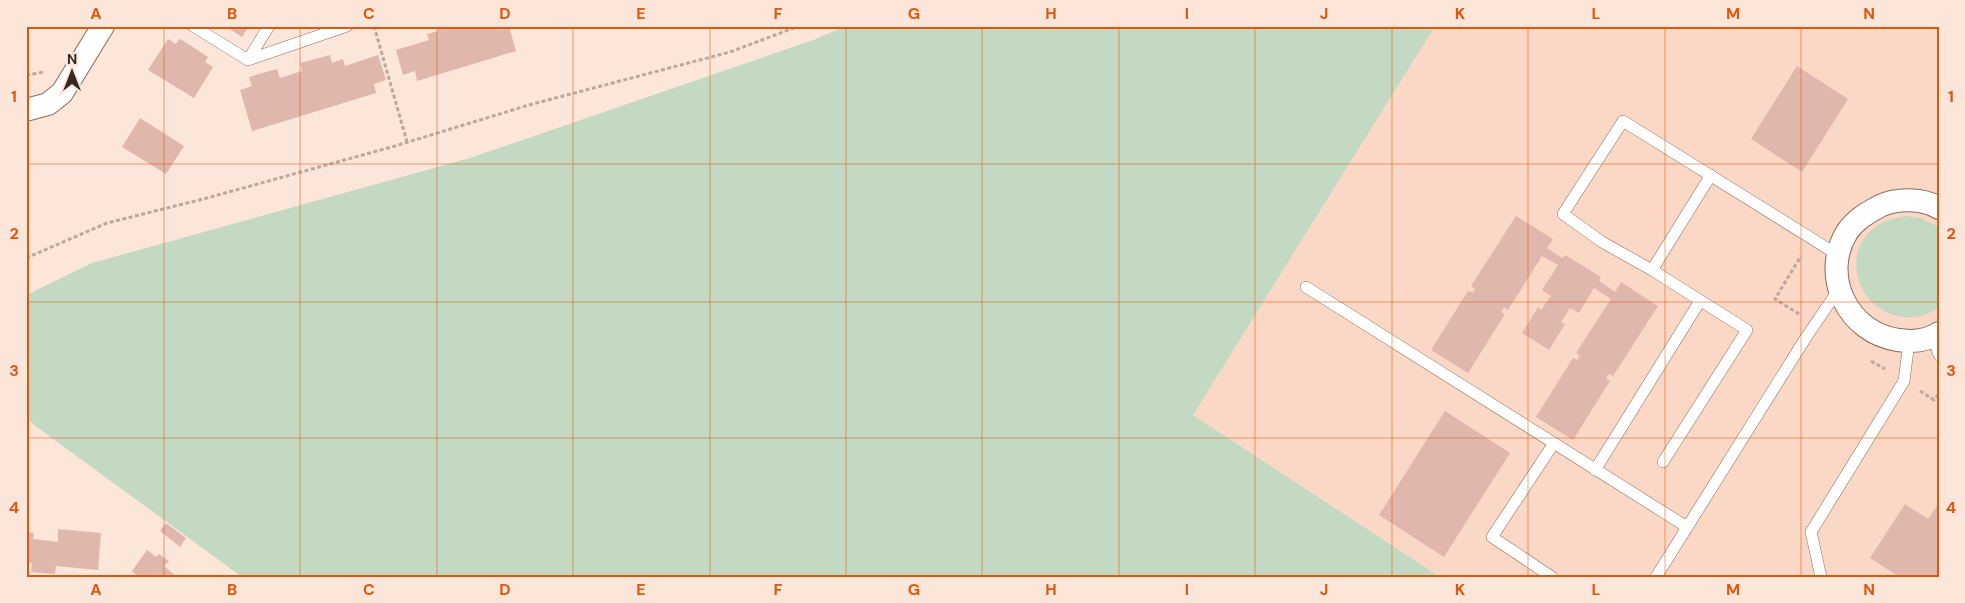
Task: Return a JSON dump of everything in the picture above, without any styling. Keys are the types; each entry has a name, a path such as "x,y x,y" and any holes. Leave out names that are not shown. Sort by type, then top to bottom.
{"street":[{"path":"28,110 48,104 62,93 103,26"},
{"path":"1937,342 1909,342 1886,338 1865,328 1848,310 1839,289 1836,272 1838,254 1848,232 1864,214 1886,203 1910,200 1934,205 1939,208"}],"lane":[{"path":"193,26 248,60"},
{"path":"248,60 269,26"},
{"path":"248,60 347,26"},
{"path":"1663,462 1747,330 1652,270 1602,242 1563,214 1623,120 1838,254"},
{"path":"1652,270 1712,175"},
{"path":"1306,287 1687,527"},
{"path":"1656,577 1805,339 1839,289"},
{"path":"1595,470 1700,301"},
{"path":"1821,577 1811,532 1904,382 1909,342"},
{"path":"1552,577 1492,537 1554,443"}],"path":[{"path":"374,26 407,142"},
{"path":"26,258 107,223 207,198 407,142 529,105 730,52 799,26"}],"shaded area":[{"path":"1435,26 1939,26 1939,577 1440,577 1193,415"}],"green space":[{"path":"845,26 1435,26 1193,415 1440,577 242,577 26,419 26,295 92,263 470,158 816,39"},
{"path":"1906,216 1921,218 1939,227 1939,307 1917,317 1903,317 1887,312 1873,303 1864,291 1858,277 1856,262 1859,247 1867,234 1883,222"}],"building":[{"path":"225,26 249,26 242,37"},
{"path":"436,26 509,26 516,51 417,81 415,71 403,75 396,50 429,40 427,34 438,31"},
{"path":"168,39 176,44 179,39 182,40 208,57 205,62 213,67 194,98 148,70"},
{"path":"330,55 332,63 343,59 345,66 378,55 386,80 374,84 376,93 252,131 240,90 252,86 249,77 277,69 280,78 302,71 300,63"},
{"path":"1797,66 1848,99 1802,172 1751,139"},
{"path":"140,118 184,146 166,174 122,147"},
{"path":"1516,216 1553,239 1547,248 1562,258 1565,255 1601,277 1599,281 1615,292 1621,282 1658,306 1613,376 1609,374 1606,378 1610,381 1573,440 1536,417 1573,358 1577,360 1580,356 1576,353 1611,299 1594,288 1579,313 1570,308 1561,322 1565,324 1549,350 1522,333 1538,307 1541,310 1551,296 1542,290 1558,265 1542,256 1508,310 1504,307 1501,312 1505,314 1468,373 1431,350 1468,291 1473,293 1475,289 1471,286"},
{"path":"1445,411 1510,453 1444,557 1379,515"},
{"path":"1939,503 1939,577 1900,577 1870,558 1905,504 1928,519"},
{"path":"166,523 186,538 180,547 160,531"},
{"path":"58,529 101,533 98,570 56,566 55,574 31,572 32,563 26,562 26,532 34,533 33,539 58,542"},
{"path":"147,550 156,557 159,554 169,561 164,566 177,577 139,577 132,571"}]}
